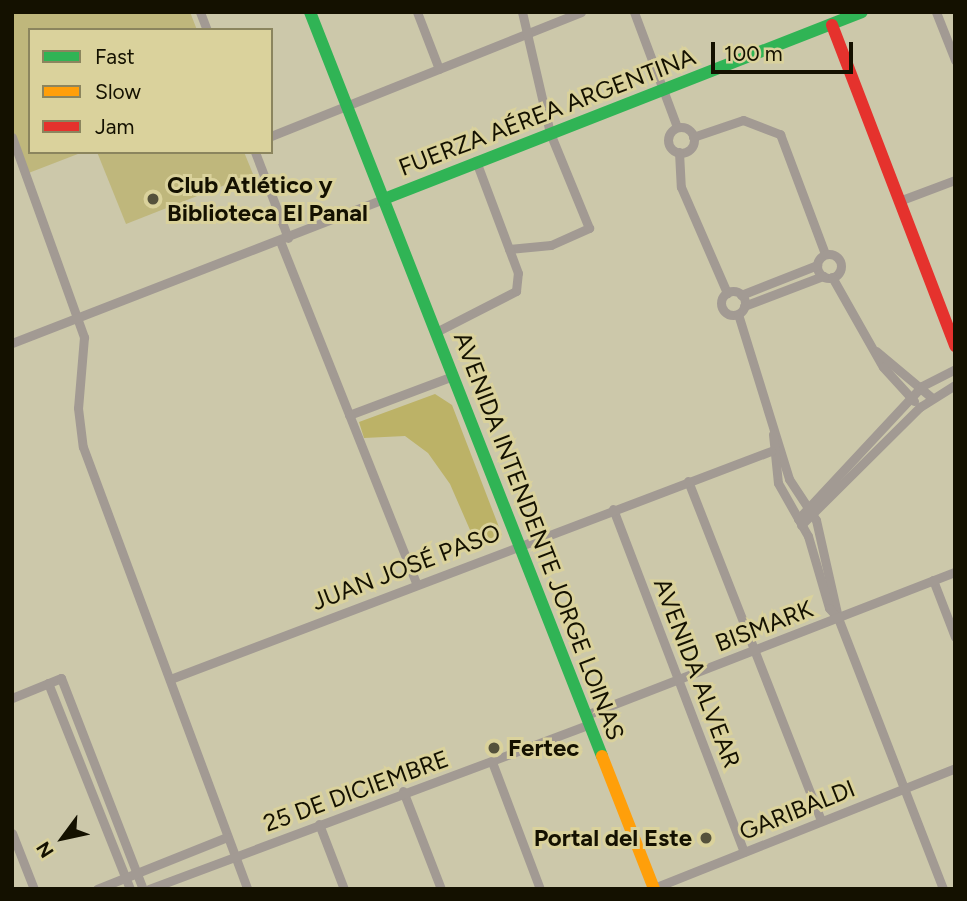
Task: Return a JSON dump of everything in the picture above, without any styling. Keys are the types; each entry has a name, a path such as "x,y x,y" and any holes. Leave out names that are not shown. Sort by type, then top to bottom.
{"main road":[{"name":"AVENIDA INTENDENTE JORGE LOINAS","path":"310,12 654,888"},
{"name":"FUERZA AÉREA ARGENTINA","path":"384,199 857,13"},
{"path":"832,25 955,346"}],"street":[{"path":"417,12 439,69"},
{"path":"509,249 551,245 589,228 550,133 530,32 522,12"},
{"path":"273,135 581,12"},
{"path":"634,12 677,127 693,137"},
{"path":"936,12 955,60"},
{"path":"677,127 668,140 679,152 681,187 727,293 722,307 741,310 827,276 841,262 825,254 780,134 743,120 693,137"},
{"path":"679,152 690,148 693,137"},
{"path":"12,138 79,316 83,447 173,678 247,889"},
{"path":"256,154 349,415 416,583"},
{"path":"436,332 516,291 509,249 476,161"},
{"path":"899,201 955,180"},
{"name":"FUERZA AÉREA ARGENTINA","path":"12,343 384,199"},
{"path":"727,293 741,295 817,265 825,254"},
{"path":"817,265 875,350 920,407"},
{"path":"741,295 741,310 773,434 810,512 838,618 943,889"},
{"path":"875,350 922,386 931,397"},
{"path":"810,512 922,386 955,369"},
{"path":"349,415 453,376"},
{"path":"800,522 931,397 955,385"},
{"path":"773,434 771,451 778,483 800,522 828,608 838,618"},
{"name":"JUAN JOSÉ PASO","path":"173,678 416,583 771,451"},
{"path":"688,481 821,821"},
{"name":"AVENIDA ALVEAR","path":"613,509 744,852"},
{"name":"BISMARK","path":"588,719 679,679 955,572"},
{"path":"933,580 955,637"},
{"path":"12,698 61,678 146,889"},
{"path":"48,683 130,889"},
{"name":"25 DE DICIEMBRE","path":"146,889 403,792 492,762 588,719"},
{"path":"492,762 540,889"},
{"name":"GARIBALDI","path":"654,888 955,768"},
{"path":"403,792 441,889"},
{"path":"319,824 344,889"},
{"path":"12,833 34,889"},
{"path":"97,889 227,837"}],"shaded area":[{"path":"12,12 190,12 196,28 28,28 28,154 78,154 26,174 12,137"},
{"name":"Club Atlético y Biblioteca El Panal","path":"98,154 245,154 253,174 126,224"},
{"path":"435,394 452,405 502,535 477,546 450,484 428,453 405,436 364,438 359,422"}],"traffic: fast":[{"path":"310,12 602,756"},
{"path":"384,199 862,12"}],"traffic: slow":[{"path":"602,756 654,889"}],"traffic: jam":[{"path":"832,25 955,346"}],"place":[{"name":"Club Atlético y Biblioteca El Panal","path":"153,199"},
{"name":"Fertec","path":"494,748"},
{"name":"Portal del Este","path":"706,838"}]}
